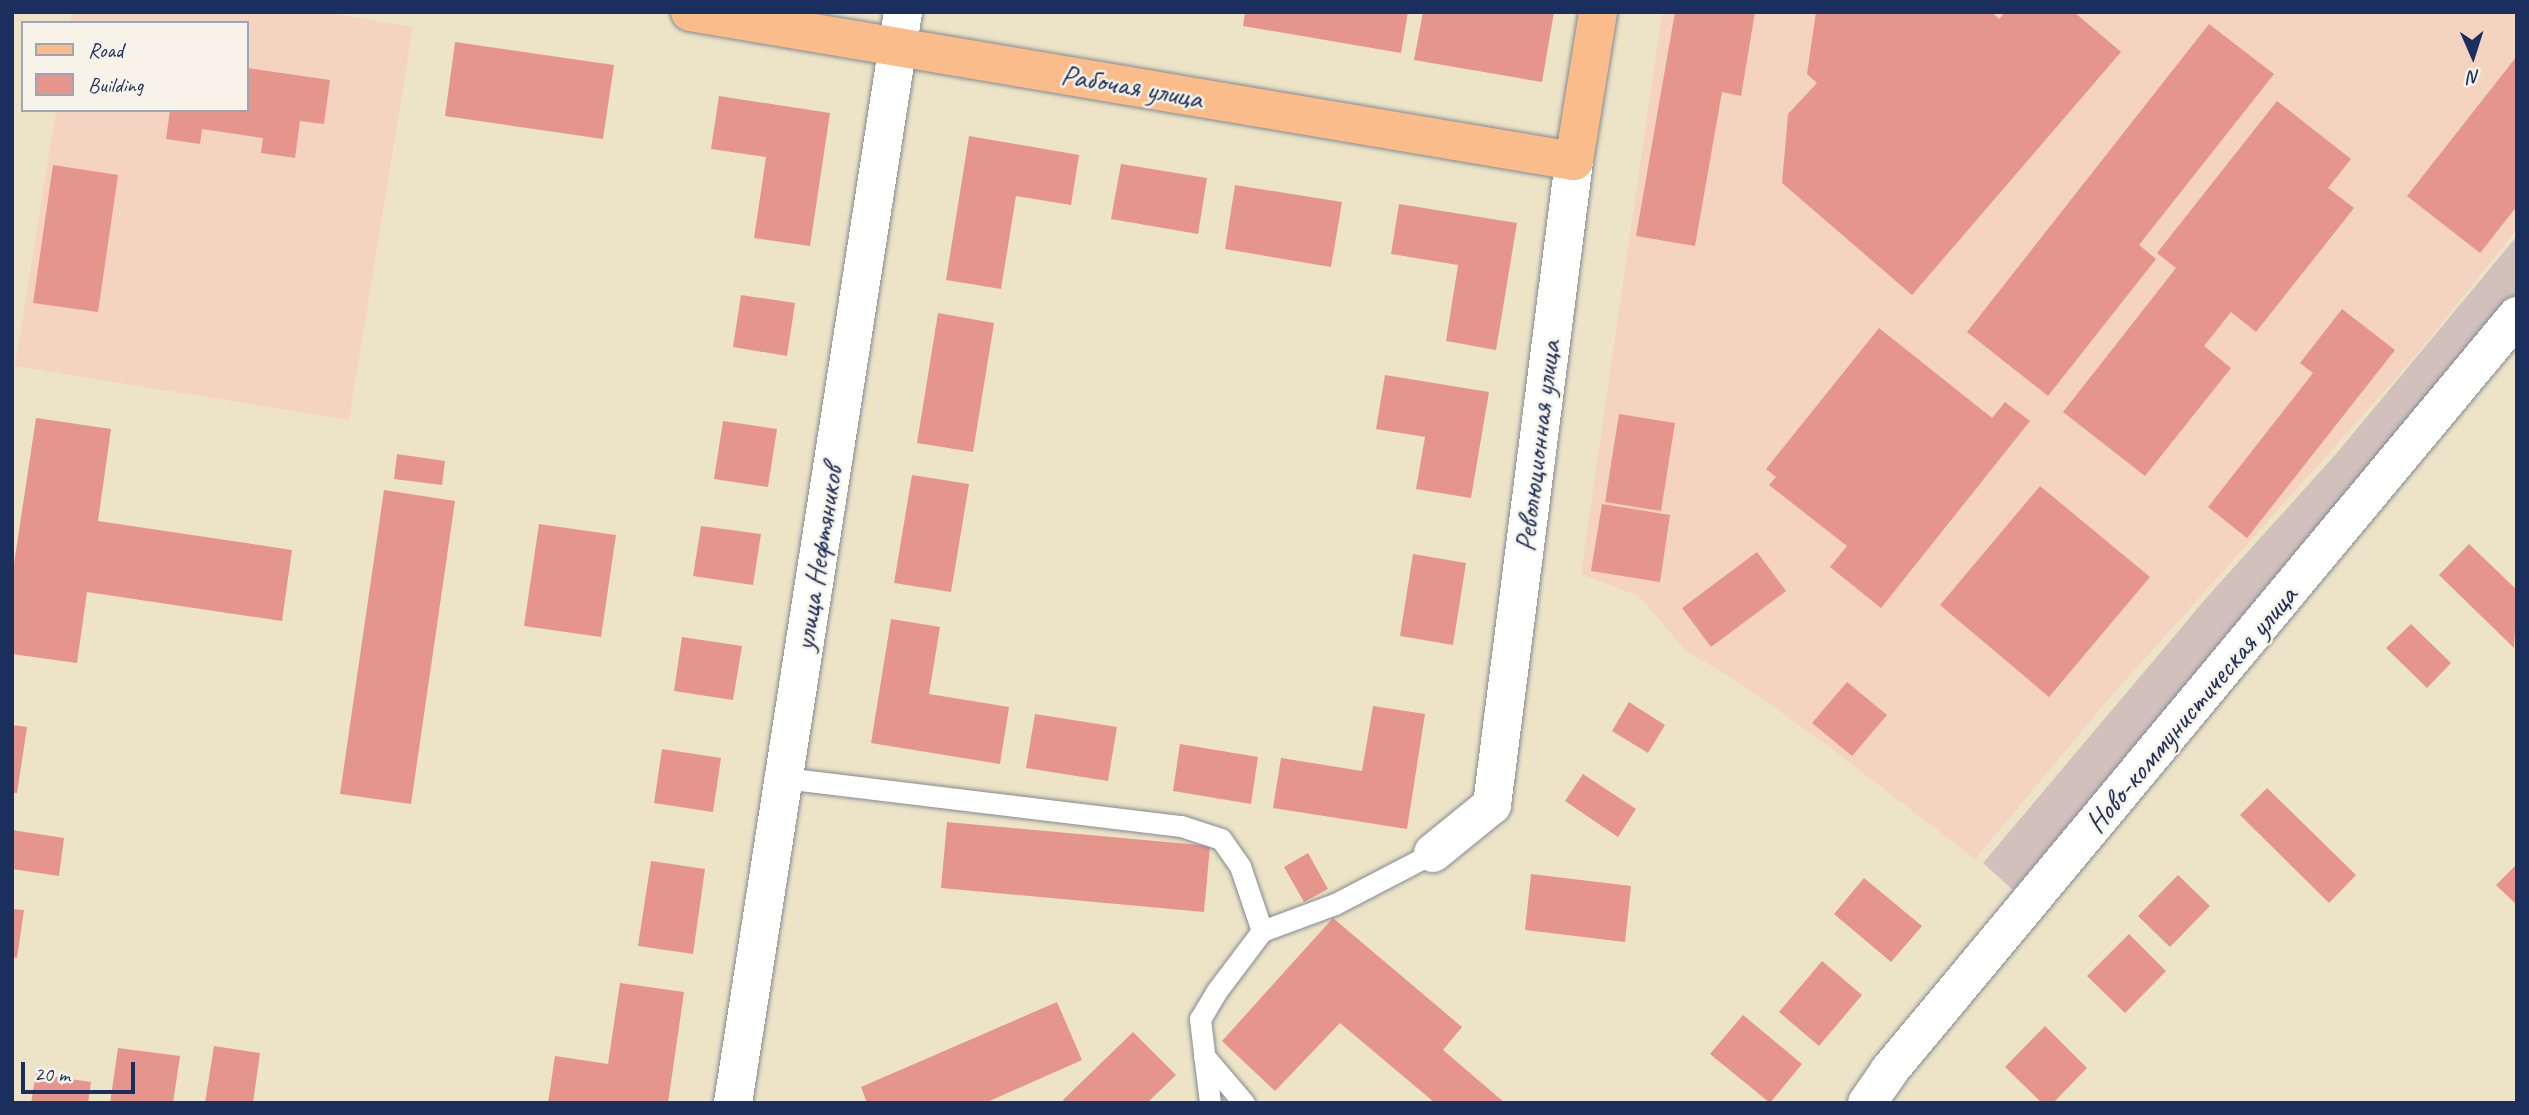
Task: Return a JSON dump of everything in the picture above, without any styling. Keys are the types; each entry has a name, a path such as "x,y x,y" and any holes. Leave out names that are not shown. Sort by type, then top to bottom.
{"main road":[{"name":"Рабочая улица","path":"690,12 900,29 1574,162"},
{"name":"Революционная улица","path":"1574,162 1598,12"}],"street":[{"name":"улица Нефтяников","path":"733,1103 900,29"},
{"name":"Революционная улица","path":"1433,853 1492,805 1574,162"},
{"name":"Ново-коммунистическая улица","path":"1867,1103 1889,1071 2517,316"}],"lane":[{"path":"785,778 1181,826 1222,839 1240,866 1262,932"},
{"path":"1210,1103 1200,1019 1216,992 1262,932 1335,904 1433,853"},
{"path":"1204,1056 1244,1103"}],"shaded area":[{"path":"72,12 322,12 413,27 349,420 15,366 56,112 248,112 248,21 70,21"},
{"path":"1662,12 2517,12 2517,229 2413,359 2107,701 1975,859 1816,737 1741,684 1685,650 1639,596 1581,574"},
{"path":"2517,236 2517,300 2013,890 1983,863 2208,596 2336,454"}],"building":[{"path":"1245,12 1408,12 1401,53 1243,26"},
{"path":"1423,12 1554,12 1542,82 1414,60"},
{"path":"1675,12 1755,12 1741,96 1722,92 1695,246 1636,236"},
{"path":"1816,12 1992,12 1999,19 2005,12 2074,12 2121,52 1912,295 1782,183 1788,114 1817,83 1807,74"},
{"path":"2209,24 2274,74 2139,245 2156,259 2048,396 1967,332"},
{"path":"455,42 614,65 603,139 445,116"},
{"path":"2517,56 2517,206 2480,253 2407,196"},
{"path":"248,68 330,80 324,124 300,121 295,158 261,153 263,138 202,129 200,144 166,139 170,112 248,112"},
{"path":"719,96 830,113 810,246 754,238 766,157 711,149"},
{"path":"2277,101 2351,159 2328,188 2354,208 2256,332 2231,312 2204,346 2231,368 2145,476 2063,412 2176,268 2157,253"},
{"path":"969,136 1079,155 1071,205 1016,196 1001,289 946,280"},
{"path":"1121,164 1207,178 1198,234 1111,219"},
{"path":"53,165 118,175 98,312 33,303"},
{"path":"1235,185 1342,202 1331,267 1225,249"},
{"path":"1399,204 1517,223 1496,350 1446,341 1458,265 1391,254"},
{"path":"741,295 795,303 787,356 733,347"},
{"path":"2342,309 2395,350 2247,538 2208,507 2313,373 2300,363"},
{"path":"938,313 994,323 973,452 917,443"},
{"path":"1879,328 1992,418 2005,402 2030,421 1881,608 1830,567 1847,546 1769,485 1776,477 1766,469"},
{"path":"1385,375 1489,392 1471,498 1416,489 1425,437 1376,429"},
{"path":"1619,414 1675,423 1661,511 1605,502"},
{"path":"36,418 111,429 98,521 292,550 282,621 87,592 77,663 12,654 12,577"},
{"path":"723,421 777,429 768,487 714,479"},
{"path":"397,454 445,461 442,485 394,479"},
{"path":"912,475 969,484 951,592 894,583"},
{"path":"2040,486 2150,577 2049,697 1940,605"},
{"path":"384,490 455,501 411,804 340,794"},
{"path":"1602,504 1670,515 1660,582 1591,571"},
{"path":"539,524 616,535 601,637 524,626"},
{"path":"701,526 761,534 753,585 693,576"},
{"path":"2469,544 2517,590 2514,648 2439,575"},
{"path":"1757,552 1786,591 1711,647 1682,608"},
{"path":"1413,554 1466,563 1453,645 1400,636"},
{"path":"891,619 940,627 929,694 1009,707 1000,764 871,743"},
{"path":"2411,624 2451,663 2427,688 2386,648"},
{"path":"682,637 742,646 733,700 674,691"},
{"path":"1847,682 1887,715 1852,756 1812,723"},
{"path":"1629,702 1665,725 1648,753 1612,731"},
{"path":"1373,706 1425,714 1407,829 1273,808 1281,758 1362,771"},
{"path":"1035,714 1117,727 1108,781 1026,768"},
{"path":"12,725 27,727 17,793 12,793"},
{"path":"1180,744 1258,757 1251,804 1173,791"},
{"path":"662,749 721,758 713,812 654,803"},
{"path":"1583,774 1636,809 1618,837 1565,801"},
{"path":"2267,788 2356,875 2329,903 2240,815"},
{"path":"947,822 1210,846 1204,912 941,888"},
{"path":"12,830 64,838 59,876 12,869"},
{"path":"1308,853 1328,889 1304,902 1284,867"},
{"path":"651,861 705,869 693,954 638,946"},
{"path":"2517,864 2517,905 2496,885"},
{"path":"1531,874 1631,886 1625,942 1525,930"},
{"path":"2178,875 2210,906 2170,947 2138,916"},
{"path":"1864,878 1922,926 1891,962 1834,914"},
{"path":"12,909 24,910 17,958 12,957"},
{"path":"1333,918 1462,1027 1443,1050 1505,1103 1435,1103 1340,1023 1275,1091 1222,1041"},
{"path":"2129,934 2166,971 2125,1013 2087,976"},
{"path":"1822,961 1862,995 1819,1046 1779,1012"},
{"path":"620,983 684,992 668,1103 548,1103 555,1056 608,1064"},
{"path":"1057,1002 1082,1060 985,1103 867,1103 861,1087"},
{"path":"1743,1015 1802,1064 1770,1103 1710,1054"},
{"path":"2045,1026 2087,1068 2053,1103 2042,1103 2005,1067"},
{"path":"1133,1032 1176,1075 1147,1103 1065,1103 1063,1100"},
{"path":"214,1046 260,1053 253,1103 205,1103"},
{"path":"118,1048 180,1056 173,1103 110,1103"},
{"path":"36,1074 91,1082 88,1103 31,1103"}]}
